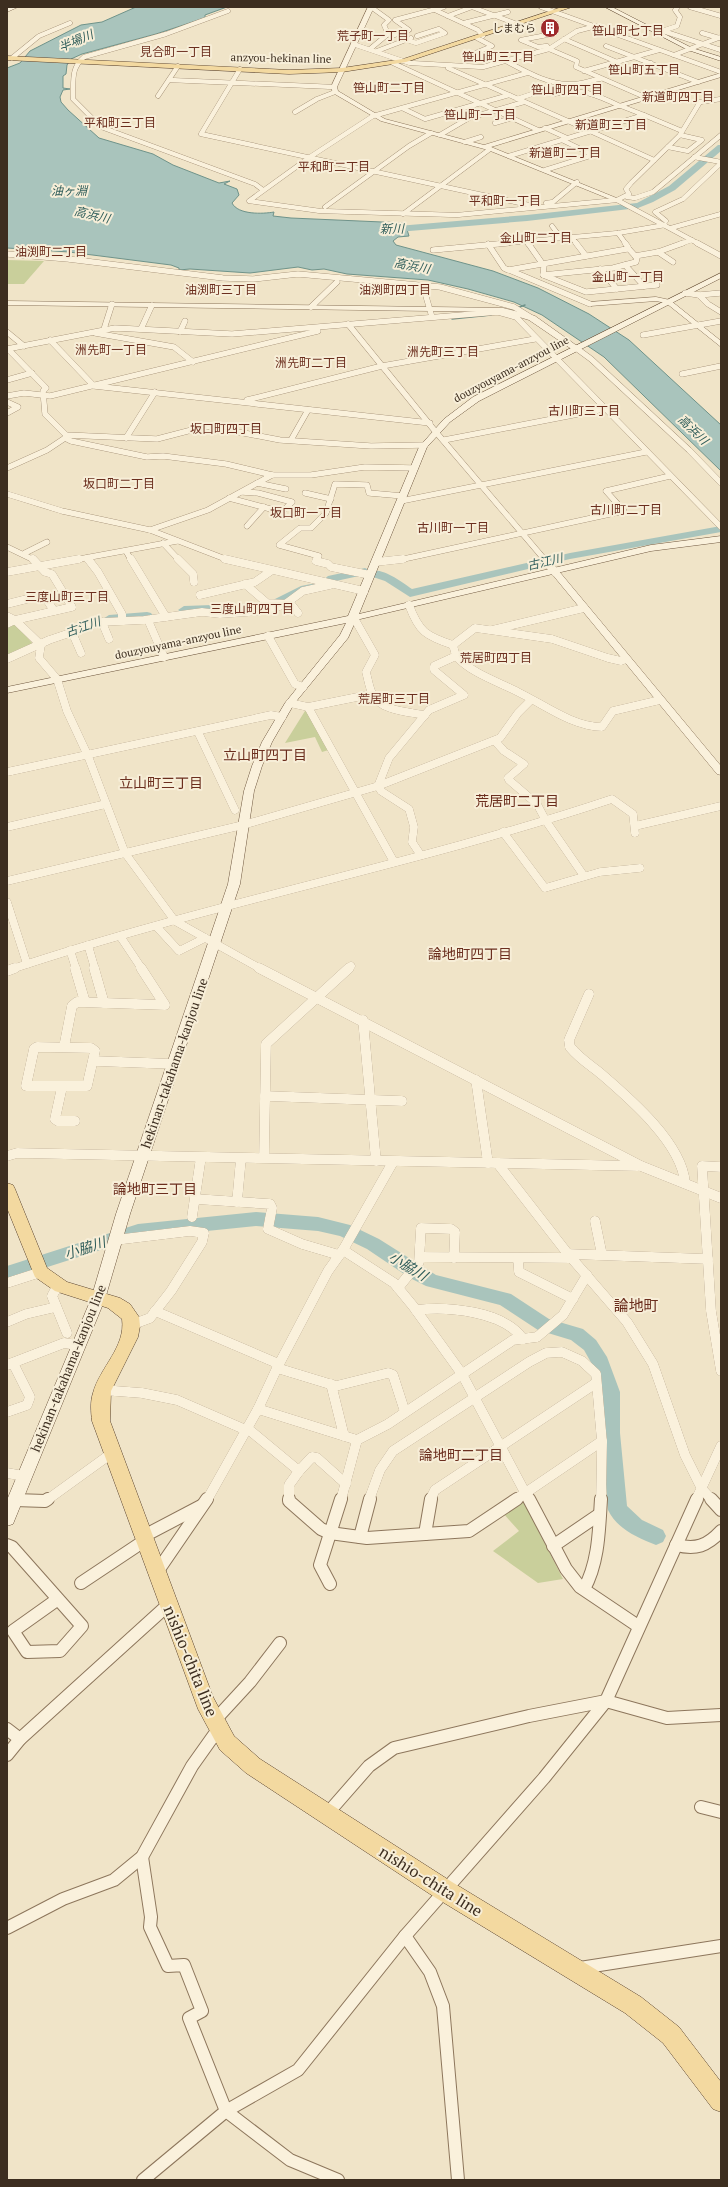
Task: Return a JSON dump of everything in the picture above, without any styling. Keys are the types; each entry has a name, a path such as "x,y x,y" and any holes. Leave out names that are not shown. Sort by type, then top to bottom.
{"main road":[{"name":"anzyou-hekinan line","path":"9,58 303,72 342,70 404,61 569,7"},
{"path":"608,7 660,32 690,49 721,59"},
{"name":"douzyouyama-anzyou line","path":"354,618 414,468 425,445 435,431 459,410 476,399 721,275"},
{"name":"douzyouyama-anzyou line","path":"7,690 354,618 555,572 651,548 721,539"},
{"name":"hekinan-takahama-kanjou line","path":"7,1519 62,1387 77,1345 98,1299 115,1240 174,1064 210,941 227,906 234,884 249,791 257,766 267,742 290,703 334,652 345,636 354,618"},
{"path":"7,1189 41,1272 52,1283 119,1305 127,1311 131,1318 131,1325"},
{"name":"nishio-chita line","path":"131,1325 127,1345 102,1390 100,1408 101,1421 204,1702 227,1743 241,1756 444,1890 632,2005 671,2035 721,2100"}],"street":[{"path":"7,10 15,7"},
{"path":"295,112 334,90 353,44 371,7 389,20 384,25 388,34"},
{"path":"388,34 392,36 409,30 394,20 444,7"},
{"path":"448,16 472,7 517,24"},
{"path":"541,7 721,72"},
{"path":"660,32 677,26 680,17 675,10 678,7"},
{"path":"690,7 721,16"},
{"path":"436,10 478,30 480,37 492,46 473,54 497,62"},
{"path":"228,11 166,34 91,54 76,62 74,70 73,99 101,127 156,146 197,164 255,184 263,190"},
{"path":"464,23 508,12"},
{"path":"9,58 39,36 70,23"},
{"path":"353,44 410,63 483,67 551,48 577,31 596,26"},
{"path":"377,51 417,36 440,30 444,32 416,43 407,40"},
{"path":"532,31 545,37"},
{"path":"660,32 721,50"},
{"path":"702,33 720,38"},
{"path":"370,49 388,34"},
{"path":"552,34 545,37 521,40 538,46 551,48 577,61 576,67 647,98"},
{"path":"417,36 426,39"},
{"path":"702,38 721,44"},
{"path":"674,55 720,38"},
{"path":"564,39 617,62"},
{"path":"606,46 698,82"},
{"path":"584,71 659,50"},
{"path":"475,59 481,57"},
{"path":"504,60 527,73 567,84 600,78"},
{"path":"616,68 642,60"},
{"path":"458,66 469,62"},
{"path":"392,63 538,130"},
{"path":"627,70 650,63"},
{"path":"440,64 654,160"},
{"path":"158,96 178,66"},
{"path":"240,69 201,134 530,205 553,202 577,182"},
{"path":"527,73 373,116 310,157 249,201 320,211 457,215 617,200 626,197 635,198 653,192 721,135"},
{"path":"403,214 487,148 538,130 721,76"},
{"path":"169,80 334,90 373,116 487,148 577,182 617,200 721,256"},
{"path":"554,94 567,90 581,89 644,115 681,133 702,140 688,151 668,147"},
{"path":"517,98 532,94"},
{"path":"402,108 425,119 509,95"},
{"path":"626,197 629,194 628,187 681,133 700,102 721,98"},
{"path":"440,135 451,125 461,120 524,102"},
{"path":"509,156 644,115"},
{"path":"495,123 512,118"},
{"path":"545,128 567,138"},
{"path":"325,207 374,171 431,133"},
{"path":"465,142 481,137"},
{"path":"545,170 593,155 562,140"},
{"path":"694,157 721,163"},
{"path":"664,225 667,222 655,212 683,199 721,163"},
{"path":"671,228 721,214"},
{"path":"433,250 618,233 664,225"},
{"path":"552,226 561,238"},
{"path":"543,275 565,271 583,272 636,262 637,258 618,233"},
{"path":"571,237 586,256"},
{"path":"635,256 658,252 692,240"},
{"path":"526,241 544,266 543,275"},
{"path":"488,244 504,268 590,304 656,299 668,301 721,345"},
{"path":"508,270 628,248"},
{"path":"658,252 673,262"},
{"path":"7,254 68,259 224,278 254,279 298,274 423,286 449,289 496,301 514,307 579,347 689,450 721,483"},
{"path":"625,265 644,286"},
{"path":"600,269 617,289"},
{"path":"543,275 586,292 657,285"},
{"path":"311,307 337,282"},
{"path":"423,286 432,318"},
{"path":"685,293 700,295 721,293"},
{"path":"700,295 708,304 721,312"},
{"path":"7,304 429,308 503,310 532,318"},
{"path":"104,329 112,304"},
{"path":"141,329 152,305"},
{"path":"7,349 93,331 115,328 232,334 502,313 516,317 535,339 604,410 721,527"},
{"path":"180,332 185,321"},
{"path":"643,335 697,324 721,321"},
{"path":"7,396 21,391 44,396 94,386 322,330 349,326"},
{"path":"349,326 430,423 435,431 555,572 721,772"},
{"path":"93,331 124,339 174,347 193,362"},
{"path":"7,332 24,346"},
{"path":"240,402 382,366 535,339"},
{"path":"50,340 94,386 430,423"},
{"path":"7,349 46,388 43,391 45,414 65,437 147,457 163,456 226,464 272,475 312,475 365,467 414,468"},
{"path":"682,374 721,366"},
{"path":"7,380 32,373"},
{"path":"126,438 155,392"},
{"path":"7,402 18,407 7,413"},
{"path":"291,440 308,410"},
{"path":"444,440 604,410"},
{"path":"7,468 47,450 65,437 165,438 200,426 208,426 263,438 371,446 425,445"},
{"path":"370,575 349,571 316,561 319,556 279,545 300,528 311,528 326,514 335,484 367,485 368,493 402,498 482,485 646,452"},
{"path":"150,530 194,516 272,475"},
{"path":"376,562 389,562 522,535 624,511 606,490 670,476"},
{"path":"257,483 286,489"},
{"path":"230,498 282,512 292,502 258,493 241,492"},
{"path":"305,493 330,499"},
{"path":"7,494 62,510 150,530 228,560 364,591"},
{"path":"247,526 264,507"},
{"path":"7,572 177,541"},
{"path":"25,553 47,542"},
{"path":"163,544 193,574 194,582"},
{"path":"7,547 25,553 41,566 45,572 52,574 72,607 15,620 7,624"},
{"path":"126,551 166,617"},
{"path":"87,558 98,572 122,618"},
{"path":"200,595 256,582 271,571"},
{"path":"245,584 267,603 284,605 303,591 333,584"},
{"path":"7,604 35,596"},
{"path":"47,600 54,611"},
{"path":"7,659 72,632 102,622 122,618 148,620 202,612 220,614 262,612 291,604 298,614"},
{"path":"409,605 417,627 421,632 453,645"},
{"path":"491,630 584,608"},
{"path":"7,616 15,620 41,646"},
{"path":"354,618 374,655 366,672 372,694 377,701 390,708 425,715"},
{"path":"148,620 164,657"},
{"path":"102,622 109,639"},
{"path":"453,645 475,628 552,639 608,658 621,661 626,659"},
{"path":"72,632 81,653"},
{"path":"268,636 294,684 303,687"},
{"path":"453,645 456,656 486,678 518,692 549,710 593,727 602,727 613,711 660,700"},
{"path":"41,646 39,658 57,679 67,711 88,756 125,853 175,921 316,998 363,1020 641,1166 721,1198"},
{"path":"378,786 389,758 429,710 464,695 434,670 434,666 456,656"},
{"path":"290,703 308,707 372,694"},
{"path":"7,881 243,825 378,786 495,740 505,734 522,707 531,700"},
{"path":"308,707 394,862"},
{"path":"7,772 88,756 271,715 282,717"},
{"path":"198,732 235,810"},
{"path":"495,740 504,751 524,764 508,778 509,780 537,804 546,821 584,876"},
{"path":"378,786 385,794 409,809 414,826 412,842 420,854"},
{"path":"7,971 70,950 227,906 546,821 612,799 633,814 635,829 721,806"},
{"path":"7,827 106,804"},
{"path":"503,832 545,888 584,876 640,868"},
{"path":"7,902 27,964"},
{"path":"156,926 179,951 210,941"},
{"path":"64,1047 72,1006 77,1002 165,1005 120,936"},
{"path":"88,945 104,1003"},
{"path":"70,950 85,1002"},
{"path":"264,1158 266,1044 351,966"},
{"path":"589,994 569,1040 570,1047 602,1075 674,1149 685,1171 685,1183"},
{"path":"363,1020 376,1161"},
{"path":"41,1047 64,1047 95,1049 94,1061 87,1086 26,1086 34,1049 41,1047"},
{"path":"94,1061 174,1064"},
{"path":"476,1080 493,1163 627,1322 653,1364 677,1437 702,1489 721,1510"},
{"path":"62,1087 55,1119 58,1121 75,1121"},
{"path":"265,1096 402,1101"},
{"path":"7,1156 17,1153 641,1166"},
{"path":"192,1217 201,1157"},
{"path":"237,1202 241,1158"},
{"path":"157,1572 203,1506 258,1409 278,1366 328,1271 341,1253 393,1162"},
{"path":"721,1167 702,1166 705,1191 711,1311 721,1371"},
{"path":"195,1199 270,1204 272,1208 268,1229 302,1244 341,1253 394,1283 416,1310 462,1374 473,1399 500,1445 524,1493 566,1569 584,1589 638,1626"},
{"path":"595,1221 602,1255"},
{"path":"398,1288 416,1268 420,1257 420,1228 452,1229 455,1232 454,1258"},
{"path":"115,1240 190,1231 204,1233 202,1242 171,1291 150,1318 131,1325"},
{"path":"420,1257 518,1258 602,1255 708,1259"},
{"path":"518,1258 519,1272 573,1299"},
{"path":"7,1283 41,1272"},
{"path":"258,1409 357,1440 388,1424 513,1340 537,1338 563,1315 587,1275"},
{"path":"58,1285 52,1296 67,1333"},
{"path":"7,1322 26,1314 56,1308"},
{"path":"416,1310 443,1309 477,1314 515,1329 523,1339"},
{"path":"155,1311 278,1366 336,1386 388,1373 394,1375 405,1412"},
{"path":"7,1412 26,1405 30,1397 10,1364 64,1343 77,1345"},
{"path":"360,1537 377,1475 382,1462 393,1451 529,1362 549,1352 563,1353 580,1359 592,1367 596,1374 602,1441 600,1514 592,1576 584,1589"},
{"path":"425,1534 430,1500 435,1490 500,1445 596,1383"},
{"path":"331,1384 344,1436"},
{"path":"102,1390 142,1393 177,1400 247,1429 299,1471"},
{"path":"330,1584 320,1565 346,1484 357,1440"},
{"path":"346,1484 318,1458 312,1457 289,1485 289,1501 321,1529 330,1533 360,1537 469,1531 602,1441"},
{"path":"143,2180 226,2111 298,2070 405,1936 544,1778 606,1701 638,1626 721,1446"},
{"path":"15,1500 45,1501 112,1452"},
{"path":"7,1473 24,1476"},
{"path":"81,1583 143,1539 203,1506"},
{"path":"553,1546 600,1514"},
{"path":"676,1545 690,1549 704,1547 721,1531"},
{"path":"7,1546 12,1547 82,1626 60,1651 27,1652 13,1631 58,1599"},
{"path":"7,1755 20,1739 169,1604"},
{"path":"7,1928 64,1899 114,1880 142,1857 217,1724 280,1643"},
{"path":"327,1814 369,1766 394,1748 529,1716 606,1701 667,1718 721,1715"},
{"path":"7,1730 20,1739"},
{"path":"700,1807 721,1812"},
{"path":"142,1857 151,1917 150,1927 168,1966 184,1965 202,2011 189,2018 226,2111 290,2160 338,2180"},
{"path":"405,1936 430,1972 443,2006 458,2180"},
{"path":"574,1969 721,1946"}],"green space":[{"path":"7,260 44,261 24,284 7,284"},
{"path":"14,623 35,646 7,656 7,626"},
{"path":"310,710 332,749 322,752 315,737 285,743 305,711"},
{"path":"523,1500 563,1579 538,1583 493,1551 519,1531 503,1513"}],"water":[{"name":"油ヶ淵","path":"136,7 227,7 205,15 205,18 156,34 82,54 71,59 67,65 66,74 63,76 63,88 70,89 63,90 60,97 61,102 99,138 153,154 173,165 219,183 230,181 224,184 237,189 239,195 232,203 235,207 245,212 274,212 273,216 291,218 405,223 409,236 398,237 393,241 396,245 493,271 538,288 589,314 629,340 721,425 721,471 604,357 542,315 514,302 428,280 347,274 324,269 312,270 298,267 250,273 190,269 179,270 179,268 171,265 69,252 7,248 7,68 20,63 30,51 81,25 102,22"}],"waterway":[{"name":"新川","path":"386,230 527,218 638,205 662,195 721,147"},
{"path":"509,311 525,305"},
{"path":"452,319 491,315"},
{"name":"古江川","path":"374,574 389,579 410,593 570,556 721,529"},
{"name":"古江川","path":"184,610 269,606 305,589 325,585 332,578 365,571"},
{"name":"古江川","path":"109,619 147,616"},
{"name":"小脇川","path":"7,1273 138,1231 256,1219 318,1224 344,1230 373,1244 416,1273 432,1281 505,1299 544,1325 577,1334 590,1345 601,1363 611,1392 611,1433 618,1510 635,1526 656,1536"}],"place":[{"name":"しまむら","path":"550,28"}],"district":[{"name":"笹山町七丁目","path":"628,31"},
{"name":"荒子町一丁目","path":"373,36"},
{"name":"見合町一丁目","path":"176,52"},
{"name":"笹山町三丁目","path":"498,57"},
{"name":"笹山町五丁目","path":"644,70"},
{"name":"笹山町二丁目","path":"389,88"},
{"name":"笹山町四丁目","path":"567,90"},
{"name":"新道町四丁目","path":"678,97"},
{"name":"笹山町一丁目","path":"480,115"},
{"name":"平和町三丁目","path":"120,123"},
{"name":"新道町三丁目","path":"611,125"},
{"name":"新道町二丁目","path":"565,153"},
{"name":"平和町二丁目","path":"334,167"},
{"name":"平和町一丁目","path":"505,201"},
{"name":"金山町二丁目","path":"536,238"},
{"name":"油渕町二丁目","path":"51,252"},
{"name":"金山町一丁目","path":"628,277"},
{"name":"油渕町三丁目","path":"221,290"},
{"name":"油渕町四丁目","path":"395,290"},
{"name":"洲先町一丁目","path":"111,350"},
{"name":"洲先町三丁目","path":"443,352"},
{"name":"洲先町二丁目","path":"311,363"},
{"name":"古川町三丁目","path":"584,411"},
{"name":"坂口町四丁目","path":"226,429"},
{"name":"坂口町二丁目","path":"119,484"},
{"name":"古川町二丁目","path":"626,510"},
{"name":"坂口町一丁目","path":"306,513"},
{"name":"古川町一丁目","path":"453,528"},
{"name":"三度山町三丁目","path":"67,597"},
{"name":"三度山町四丁目","path":"252,609"},
{"name":"荒居町四丁目","path":"496,658"},
{"name":"荒居町三丁目","path":"394,699"},
{"name":"立山町四丁目","path":"265,755"},
{"name":"立山町三丁目","path":"161,783"},
{"name":"荒居町二丁目","path":"517,801"},
{"name":"論地町四丁目","path":"470,954"},
{"name":"論地町三丁目","path":"155,1189"},
{"name":"論地町","path":"636,1306"},
{"name":"論地町二丁目","path":"461,1455"}],"water label":[{"name":"半場川","path":"76,41"},
{"name":"高浜川","path":"92,215"},
{"name":"高浜川","path":"412,266"},
{"name":"高浜川","path":"693,430"}]}
